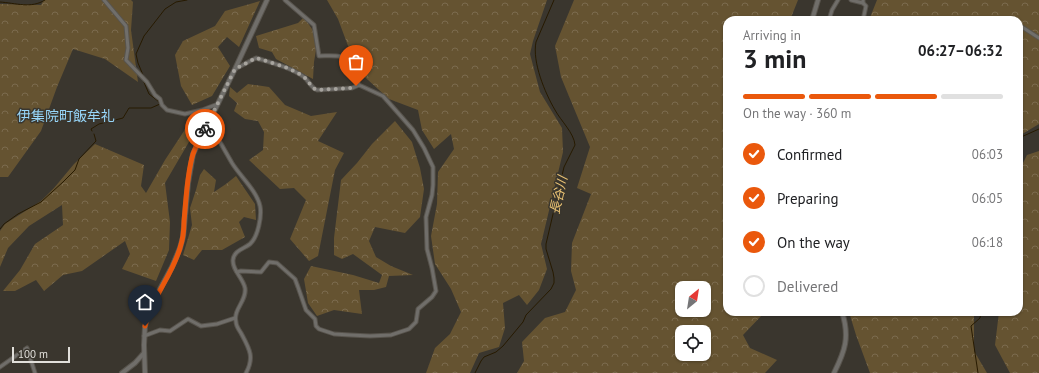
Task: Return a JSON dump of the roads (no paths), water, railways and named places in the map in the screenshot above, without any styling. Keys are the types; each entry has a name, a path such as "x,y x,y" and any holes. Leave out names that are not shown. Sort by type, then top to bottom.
{"street":[{"path":"104,0 126,26 128,48 126,60 147,82 167,110 185,114 218,104"},
{"path":"145,373 144,336 148,315 180,248 183,237 188,183 193,154 267,0"},
{"path":"285,0 314,25 319,56 348,58 353,66 359,86"},
{"path":"813,16 818,0"},
{"path":"830,16 838,0"},
{"path":"851,0 863,2 866,6 864,16"},
{"path":"1023,28 1039,38"},
{"path":"235,69 256,58 295,71 308,80 314,89 317,90 352,88 359,86 383,96 412,130 424,148 433,167 432,195 426,216 427,249 436,291 432,297 418,309 416,322 409,329 391,335 370,336 334,334 319,329 316,326 315,319 306,310 295,279 277,263 269,262 261,272 237,272"},
{"path":"207,125 213,129 232,162 256,196 260,207 259,223 254,239 250,245 237,252 233,259 234,266 244,286 245,294 235,318 237,328 250,352 250,361 247,372 251,373"},
{"path":"834,373 845,347 846,331 843,316"},
{"path":"144,336 160,330 170,331 188,319 200,326 217,324 235,318"},
{"path":"0,367 27,348 35,373"},
{"path":"122,373 135,363 144,353"}],"waterway":[{"path":"0,2 29,5 40,3 45,0"},
{"path":"143,75 136,54 144,36 165,9 176,2 187,0"},
{"name":"長谷川","path":"475,373 484,357 496,352 503,346 523,322 526,315 551,289 554,283 553,272 546,249 546,244 564,167 575,145 567,127 547,95 540,77 536,59 536,42 554,0"},
{"path":"92,131 91,129 99,124 123,118 129,108 151,108 160,104 149,94 143,80"},
{"path":"1023,136 1039,129"},
{"path":"0,229 4,224 18,214 41,202 75,170 79,159 96,141 94,134"},
{"path":"978,373 971,326 980,316"}],"district":[{"name":"伊集院町飯牟礼","path":"66,116"}]}
